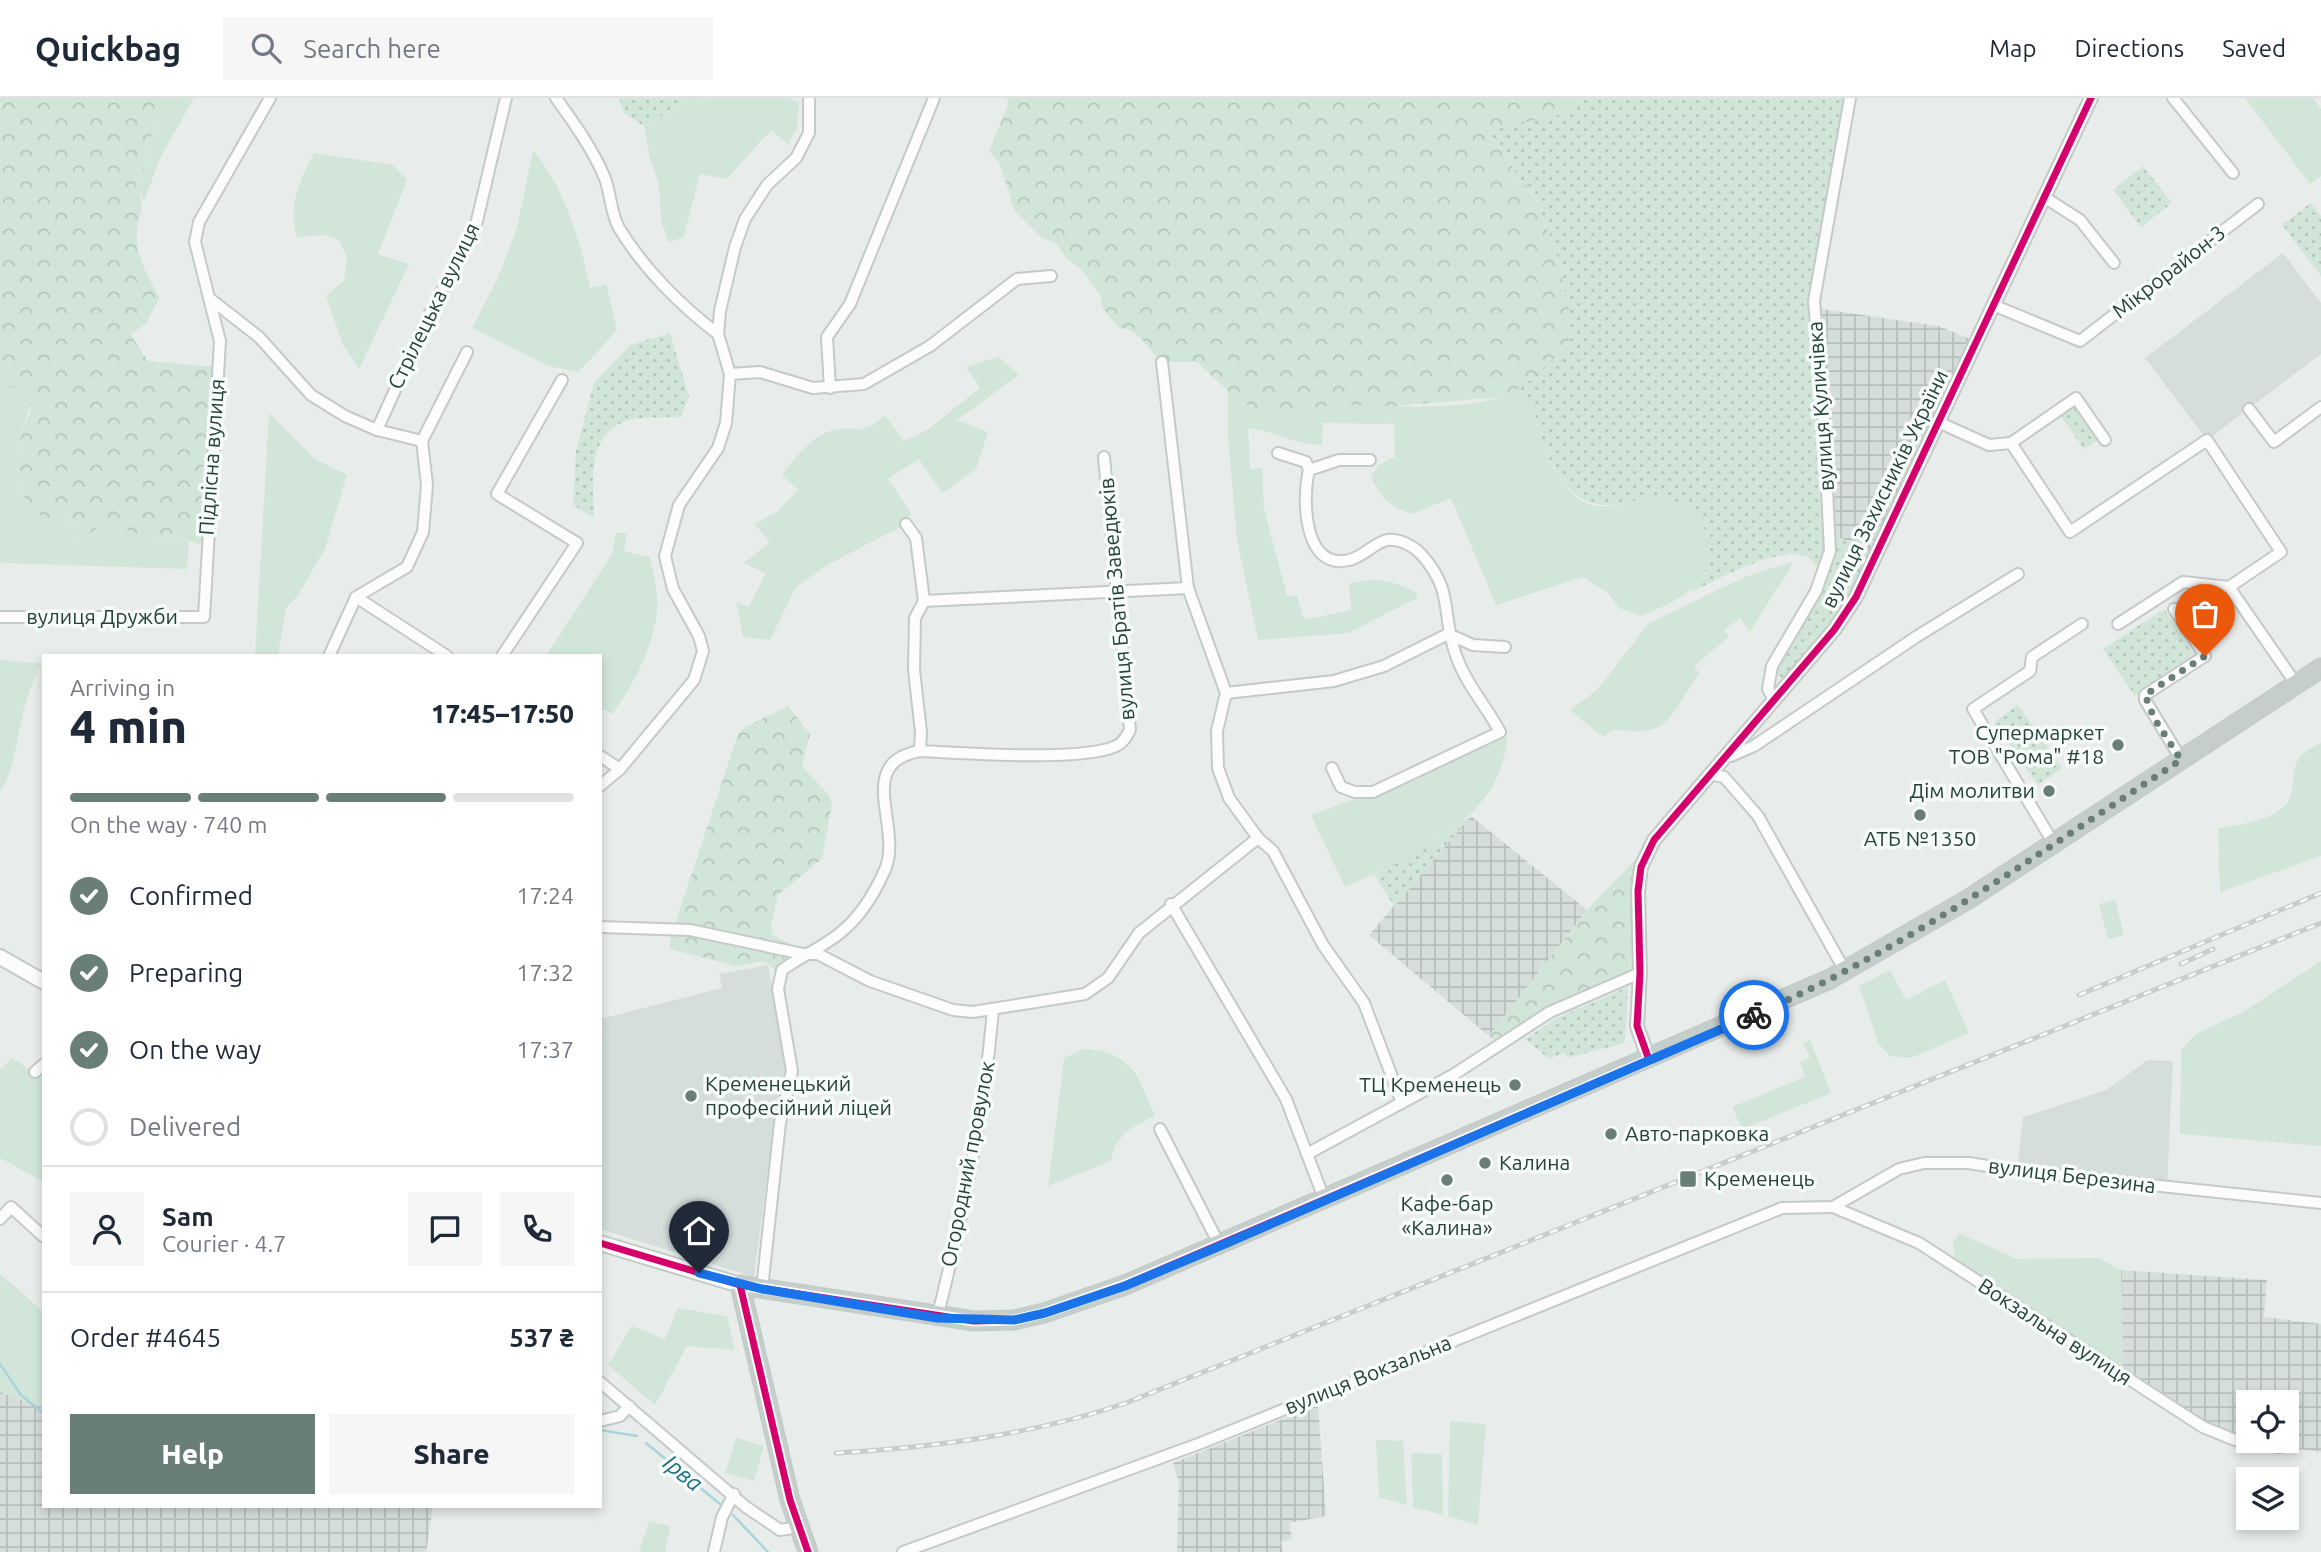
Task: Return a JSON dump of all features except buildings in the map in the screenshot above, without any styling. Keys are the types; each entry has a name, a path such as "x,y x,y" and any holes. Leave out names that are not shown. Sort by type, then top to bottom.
{"highway":[{"path":"807,1552 740,1285 937,1318 1014,1320 1045,1313 1125,1286 1768,1009 1844,971 1967,900 2054,844 2178,755 2321,668"}],"main road":[{"path":"0,957 42,981"},
{"path":"602,1243 740,1285"}],"street":[{"name":"Підлісна вулиця","path":"204,617 220,341 195,242 199,222 270,98"},
{"name":"Стрілецька вулиця","path":"377,430 422,329 475,229 506,98"},
{"path":"556,98 585,139 605,177 617,225 627,240 688,311 718,334"},
{"path":"602,784 620,769 694,680 700,666 702,651 699,636 673,589 665,556 679,505 718,448 726,423 730,374 718,334 719,311 745,219 767,185 796,158 809,133 809,98"},
{"path":"830,388 827,337 850,304 934,98"},
{"name":"вулиця Куличівка","path":"1774,700 1768,689 1772,666 1816,591 1830,551 1823,406 1814,301 1850,98"},
{"name":"вулиця Захисників України","path":"1649,1060 1637,1026 1640,973 1638,891 1641,867 1654,840 1834,630 1856,597 2091,98"},
{"path":"2174,98 2233,173"},
{"path":"2044,197 2080,220 2114,262"},
{"name":"Мікрорайон-3","path":"1993,305 2080,341 2258,204"},
{"path":"730,374 760,372 813,388 864,384 883,376 930,346 1017,279 1051,276"},
{"path":"209,298 259,337 311,395 345,416 377,430 422,441"},
{"path":"330,654 356,597 407,567 423,532 427,485 422,441 467,352"},
{"path":"1162,362 1188,588 1226,694 1217,731 1218,768 1229,799 1258,838 1273,851 1323,945 1364,1003 1402,1103"},
{"path":"503,654 577,543 498,494 562,380"},
{"path":"1938,422 1989,445 2011,443 2076,398 2105,440"},
{"path":"2249,409 2274,442 2321,407"},
{"path":"2011,443 2070,532 2207,440 2281,552 2229,587 2183,582 2118,624"},
{"path":"1278,453 1306,462 1308,470 1304,498 1307,516 1313,542 1324,558 1335,561 1350,560 1387,540 1403,542 1419,553 1444,587 1448,634 1458,662 1500,732 1373,792 1355,792 1341,787 1332,768"},
{"name":"вулиця Братів Заведюків","path":"920,751 1001,754 1098,751 1115,747 1124,740 1130,730 1104,457"},
{"path":"1308,470 1339,460 1370,460"},
{"path":"762,1289 780,1123 792,1071 778,989 782,970 803,954 840,933 867,904 886,869 890,822 884,795 886,768 895,759 920,751 921,732 914,670 915,618 924,601 916,538 906,524"},
{"path":"1727,754 1731,756 1754,746 1906,644 2018,574"},
{"path":"2229,587 2296,684"},
{"path":"924,601 1188,588"},
{"path":"356,597 444,654"},
{"path":"2174,609 2205,656 2145,695 2154,718 2178,755"},
{"name":"вулиця Дружби","path":"0,617 204,617"},
{"path":"2054,844 1973,709 2030,671 2032,657 2082,624"},
{"path":"1226,694 1334,681 1384,666 1448,634"},
{"path":"1448,634 1473,645 1505,647"},
{"path":"602,757 620,769"},
{"path":"1709,774 1724,777 1758,816 1844,971"},
{"path":"602,927 690,930 803,954 818,954 870,981 953,1010 993,1010 1085,994 1108,978 1139,933 1171,904 1258,838"},
{"path":"1171,904 1286,1099 1325,1201"},
{"path":"1307,1154 1453,1075 1550,1012 1640,973"},
{"name":"Огородний провулок","path":"937,1318 972,1166 986,1089 993,1010"},
{"path":"1160,1129 1220,1246"},
{"name":"вулиця Березина","path":"1833,1206 1899,1169 1924,1163 1958,1163 2321,1203"},
{"path":"0,1202 11,1207 42,1235"},
{"name":"Вокзальна вулиця","path":"1833,1206 1919,1243 2203,1427 2236,1440"},
{"name":"вулиця Вокзальна","path":"903,1552 1201,1443 1782,1208 1833,1206"},
{"path":"0,1219 11,1207"},
{"path":"602,1384 746,1507 780,1530 799,1527"},
{"path":"602,1420 620,1416 629,1406"},
{"path":"713,1552 722,1517 734,1494"}],"shaded area":[{"path":"2283,253 2321,303 2321,354 2207,440 2145,358"},
{"path":"1814,308 1938,326 1976,341 1876,554 1829,533"},
{"path":"1471,816 1587,910 1489,1036 1369,935"},
{"name":"Кременецький професійний ліцей","path":"768,965 787,1070 774,1123 754,1277 602,1230 602,1018 722,988 719,974"},
{"path":"2148,1060 2173,1061 2167,1187 2017,1171 2023,1117 2106,1090"},
{"path":"2121,1270 2267,1280 2264,1317 2321,1324 2321,1452 2299,1449 2299,1390 2236,1390 2235,1440 2123,1377"},
{"path":"0,1392 42,1407 42,1508 433,1508 426,1552 0,1552"},
{"path":"1318,1405 1326,1516 1289,1523 1292,1539 1281,1542 1283,1552 1177,1552 1179,1483 1173,1463"}],"green space":[{"path":"0,98 160,98 144,170 134,180 142,203 137,234 140,259 160,297 146,323 131,335 148,361 216,367 206,546 166,534 154,545 79,542 70,517 45,521 17,489 18,445 32,406 11,388 0,383"},
{"path":"160,98 194,98 161,156 144,201 134,180 144,170"},
{"path":"619,98 715,98 686,101 644,126 624,113"},
{"path":"715,98 788,98 799,102 797,128 788,144 771,130 727,179 700,174 684,237 669,242 661,222 659,185 649,155 644,126 686,101"},
{"path":"1007,98 1579,98 1571,108 1561,114 1511,124 1489,134 1507,156 1519,179 1531,188 1556,251 1571,319 1568,346 1521,388 1503,397 1394,406 1329,406 1283,413 1256,410 1234,397 1197,362 1162,362 1138,336 1119,328 1103,309 1100,295 1081,269 1066,258 1056,243 1042,238 1014,210 1000,164 989,151 1008,105"},
{"path":"1579,98 1850,98 1814,301 1829,533 1876,554 1856,597 1789,683 1776,674 1772,666 1822,573 1813,562 1807,557 1795,554 1781,555 1748,566 1689,593 1706,573 1644,498 1614,505 1591,502 1573,493 1549,457 1520,388 1567,346 1571,319 1556,251 1531,188 1519,179 1507,156 1489,134 1498,126 1520,123 1577,102"},
{"path":"2245,98 2313,98 2321,109 2321,176 2310,184"},
{"path":"533,150 554,181 570,215 590,288 606,284 617,330 579,372 548,366 472,328 497,280 517,228"},
{"path":"314,153 393,165 407,180 378,254 409,264 359,369 343,345 326,296 344,281 347,257 339,240 324,235 297,237 294,225 296,194"},
{"path":"2143,166 2172,203 2141,227 2113,190"},
{"path":"2311,203 2321,216 2321,276 2282,225"},
{"path":"670,333 689,397 681,417 632,419 613,428 604,438 598,449 593,476 594,518 573,505 576,451 594,383 630,345"},
{"path":"999,357 1019,375 957,420 988,432 976,469 942,493 919,459 888,479 911,513 906,524 829,564 796,587 770,640 743,637 736,602 749,607 766,573 744,563 770,542 754,524 777,512 798,490 782,475 803,450 822,434 838,429 869,426 885,415 904,441 927,430 980,388 966,367"},
{"path":"0,383 33,396 18,445 17,489 45,520 61,509 70,517 79,542 104,526 119,527 135,533 154,545 166,534 189,541 187,569 0,563"},
{"path":"1520,388 1534,413 1554,468 1565,485 1583,502 1606,506 1653,497 1664,498 1684,506 1700,520 1709,539 1709,560 1705,571 1692,589 1642,616 1619,608 1608,593 1583,577 1496,605 1451,498 1412,514 1392,505 1374,484 1371,477 1378,465 1395,457 1394,424 1323,423 1322,445 1248,428 1250,469 1262,468 1264,508 1287,596 1297,595 1304,620 1351,610 1349,584 1367,580 1384,581 1417,593 1417,598 1348,633 1258,640 1237,540 1228,436 1228,391 1252,407 1278,411 1352,405 1453,405 1500,397"},
{"path":"2075,406 2098,440 2084,449 2061,416"},
{"path":"269,413 315,459 347,475 325,549 298,595 286,608 278,654 255,654"},
{"path":"616,533 627,533 624,551 650,557 657,611 644,658 612,714 602,708 602,654 547,654 612,554"},
{"path":"1792,562 1789,571 1750,631 1740,618 1724,630 1729,637 1694,666 1699,673 1674,712 1658,727 1647,731 1614,729 1603,737 1570,710 1597,690 1649,623 1747,576"},
{"path":"2164,609 2195,657 2135,696 2103,649"},
{"path":"0,660 41,663 25,707 12,763 0,792"},
{"path":"2018,705 2062,768 2038,785 1994,722"},
{"path":"788,706 810,734 802,766 829,795 832,804 822,859 778,895 771,926 773,935 806,953 777,972 764,961 736,966 674,950 670,948 670,939 738,734 745,727"},
{"path":"1500,732 1507,739 1501,768 1488,793 1470,814 1423,849 1345,887 1311,815 1373,792"},
{"path":"2321,743 2321,856 2220,892 2218,829 2256,821 2277,812 2291,795 2299,759"},
{"path":"1471,816 1394,907 1374,874 1433,844"},
{"path":"1654,840 1641,867 1640,973 1550,1012 1500,1045 1489,1036 1587,910"},
{"path":"2115,900 2124,935 2108,939 2099,904"},
{"path":"2321,961 2321,1146 2180,1134 2181,1050 2196,1034 2243,1012"},
{"path":"1890,970 1906,1000 1945,980 1969,1033 1911,1058 1890,1056 1878,1043 1859,986"},
{"path":"1628,987 1625,1043 1567,1058 1564,1053 1549,1059 1525,1039 1555,1019"},
{"path":"1810,1040 1831,1093 1742,1129 1732,1107 1805,1077 1800,1062 1810,1058 1803,1043"},
{"path":"1084,1049 1100,1051 1124,1061 1138,1078 1155,1116 1132,1128 1121,1138 1116,1144 1111,1161 1048,1186 1064,1058"},
{"path":"12,1058 42,1079 42,1181 0,1158 0,1069"},
{"path":"1959,1233 2017,1259 2098,1258 2121,1270 2123,1377 1956,1268 1953,1243"},
{"path":"0,1274 42,1310 42,1407 0,1392"},
{"path":"678,1308 727,1316 735,1350 687,1346 655,1405 608,1365 632,1326 665,1339"},
{"path":"1450,1421 1486,1424 1478,1525 1448,1516"},
{"path":"736,1438 764,1446 754,1481 725,1473"},
{"path":"1376,1440 1403,1441 1407,1505 1379,1497"},
{"path":"1411,1453 1442,1454 1443,1515 1413,1507"},
{"path":"649,1521 670,1526 665,1552 639,1552"}],"waterway":[{"name":"Ірва","path":"0,1364 21,1395 42,1412"},
{"name":"Ірва","path":"602,1430 637,1436"},
{"name":"Ірва","path":"646,1443 720,1504"},
{"name":"Ірва","path":"733,1515 768,1552"}],"railway":[{"path":"2079,995 2321,893"},
{"path":"836,1453 983,1438 1055,1423 1126,1403 2321,923"},
{"path":"2181,964 2213,949"}],"cycle path":[{"path":"1649,1060 1637,1026 1640,973 1638,891 1641,867 1654,840 1834,630 1856,597 2091,98"},
{"path":"602,1244 740,1285 974,1321 1014,1320 1044,1313 1125,1285 1649,1060"},
{"path":"740,1285 790,1500 808,1552"}],"way so far":[{"path":"1754,1015 1830,979 1912,933 2181,760 2154,718 2145,695 2205,656"}],"place":[{"name":"Супермаркет ТОВ \"Рома\" #18","path":"2118,745"},
{"name":"Дім молитви","path":"2049,791"},
{"name":"АТБ №1350","path":"1920,815"},
{"name":"ТЦ Кременець","path":"1515,1085"},
{"name":"Кременецький професійний ліцей","path":"691,1096"},
{"name":"Авто-парковка","path":"1611,1134"},
{"name":"Калина","path":"1485,1163"},
{"name":"Кременець","path":"1688,1179"},
{"name":"Кафе-бар «Калина»","path":"1447,1180"}],"route":[{"path":"699,1273 740,1285 937,1318 1014,1320 1045,1313 1125,1286 1754,1015"}]}
